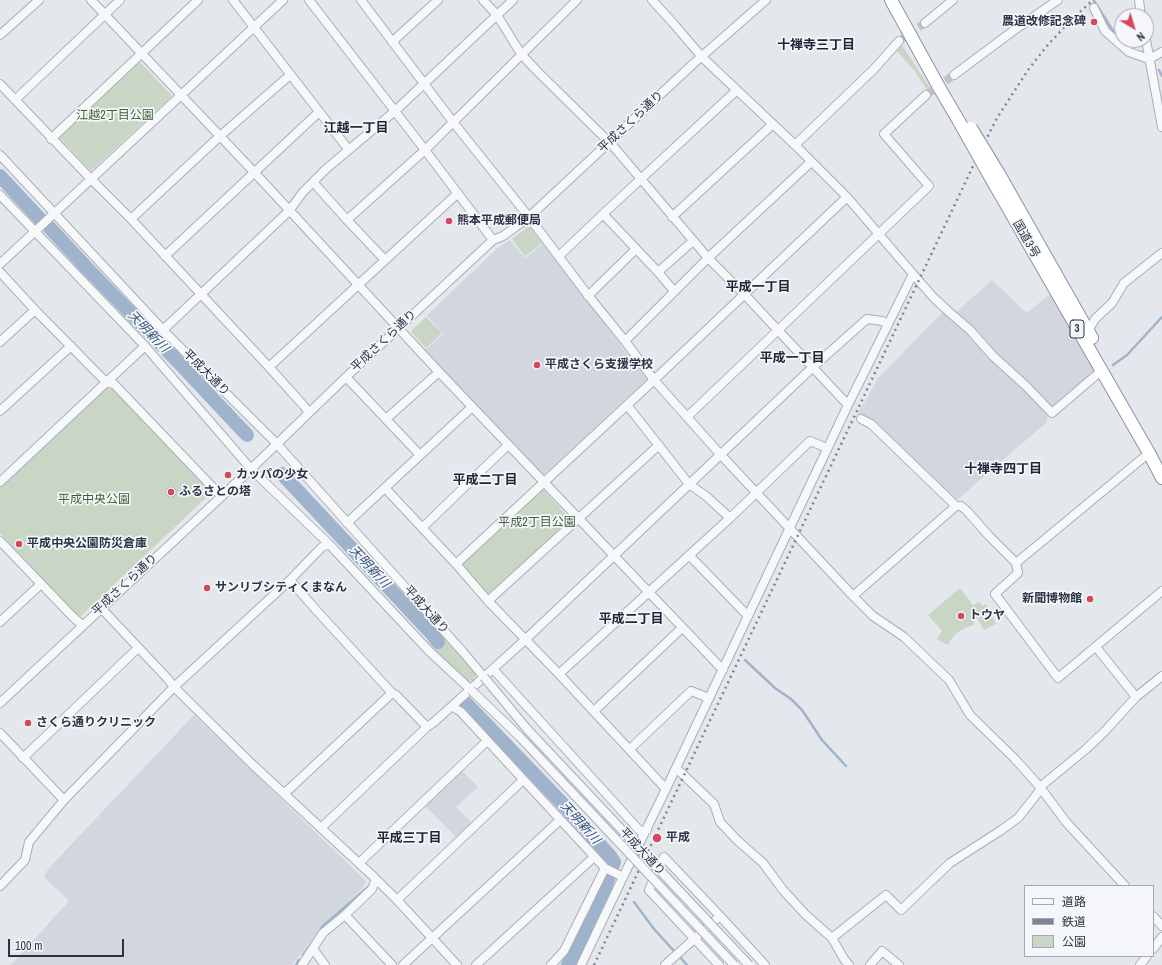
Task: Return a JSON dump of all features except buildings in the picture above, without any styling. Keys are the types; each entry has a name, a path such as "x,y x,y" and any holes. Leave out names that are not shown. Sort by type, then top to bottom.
{"highway":[{"name":"国道3号","path":"891,0 940,89 963,121"},
{"name":"国道3号","path":"899,0 963,121 1162,478"},
{"name":"国道3号","path":"995,177 1088,331 1162,462"}],"street":[{"path":"0,36 39,0"},
{"path":"91,0 219,137 254,172 439,372 722,670"},
{"path":"15,100 120,0"},
{"path":"51,139 198,0"},
{"path":"232,0 348,149"},
{"path":"0,264 283,0"},
{"path":"309,0 493,240"},
{"path":"392,42 438,0"},
{"path":"482,0 497,15 521,54 536,71 609,142 708,258 744,294 848,405"},
{"path":"163,330 289,211 303,192 348,149 395,111 513,0"},
{"path":"347,220 425,150 577,0"},
{"path":"652,0 702,57 795,145 847,197 933,297 970,330 993,356 1026,386 1052,413 1101,371"},
{"name":"平成さくら通り","path":"0,703 251,469 346,377 493,240 503,236 529,218 609,142 766,0"},
{"path":"925,23 953,0"},
{"path":"954,75 1058,0"},
{"path":"364,1 423,84 559,256 588,296 625,341 654,380 720,454 853,596 873,616 904,637 949,680 970,715 1016,759 1066,822 1124,885"},
{"path":"1094,8 1105,31 1130,52 1149,59 1162,52"},
{"path":"795,145 874,69 899,41"},
{"path":"1147,48 1162,127"},
{"path":"131,219 219,137 290,75"},
{"path":"0,84 90,180 131,219 269,367 304,406 309,414"},
{"path":"559,256 737,90"},
{"path":"687,417 929,186 884,134 926,95"},
{"path":"165,256 319,112"},
{"path":"672,217 773,124"},
{"name":"平成大通り","path":"0,155 52,216 277,444 463,652 527,729 749,965"},
{"path":"625,341 708,258 811,162"},
{"path":"313,182 386,260"},
{"path":"269,367 458,193"},
{"name":"平成大通り","path":"0,194 37,230 145,346 251,469 329,544 424,645 520,737 734,965"},
{"path":"456,564 654,380 847,197"},
{"path":"603,214 658,272 674,292"},
{"path":"658,272 693,241"},
{"path":"588,296 636,249"},
{"path":"1088,331 1095,319 1112,303 1124,283 1162,253"},
{"path":"0,272 106,382 114,384 221,496"},
{"path":"581,965 622,877 647,830 827,448 913,274"},
{"path":"0,342 35,310"},
{"path":"321,828 427,727 471,690 526,639 813,367 867,319 882,321 887,324"},
{"path":"0,411 71,346"},
{"path":"0,482 145,346"},
{"path":"386,419 439,372"},
{"path":"346,377 420,455"},
{"path":"627,404 689,484 706,496 730,518"},
{"path":"347,523 472,407"},
{"path":"861,419 871,424 956,506 961,506 967,511 1016,563 1018,573 995,594 1058,678 1162,591"},
{"path":"559,674 757,493 810,441 827,448"},
{"path":"422,528 508,444"},
{"path":"488,600 659,446"},
{"path":"1016,563 1149,453"},
{"path":"385,488 666,789"},
{"path":"853,596 956,506"},
{"path":"0,886 25,860 29,842 64,800 174,686 290,580 322,547 329,544"},
{"path":"2,546 82,625"},
{"path":"689,555 748,616"},
{"path":"290,580 392,693 396,694 427,727"},
{"path":"0,622 41,584"},
{"path":"101,608 174,686 284,794 397,900 457,965"},
{"path":"594,711 682,628"},
{"path":"1096,647 1136,697"},
{"path":"23,758 138,648"},
{"path":"493,669 637,828 640,831 647,830"},
{"path":"832,938 886,895 901,910 950,863 1018,818 1040,788 1085,750 1105,731 1136,697 1162,676"},
{"path":"630,749 691,691 709,698"},
{"path":"284,794 392,693"},
{"path":"452,706 461,712 594,857 605,868 622,877"},
{"path":"0,733 64,800"},
{"path":"359,864 488,741"},
{"path":"676,768 714,804 720,822 737,840 763,863 783,890 805,914 832,938 849,965"},
{"path":"397,900 523,780"},
{"path":"403,965 560,820"},
{"path":"476,965 594,857"},
{"path":"719,965 649,890 664,857 765,965"},
{"path":"551,965 564,951 605,868"},
{"path":"302,965 324,933 372,889 376,879"},
{"path":"345,915 392,965"},
{"path":"665,965 720,916"},
{"path":"1154,917 1162,926"},
{"path":"1154,948 1162,937"},
{"path":"313,949 325,965"},
{"path":"870,965 882,951 899,965"},
{"path":"1140,965 1146,957"}],"shaded area":[{"name":"平成さくら支援学校","path":"510,240 525,258 543,244 647,379 543,476 424,351 443,334 427,315 498,248"},
{"path":"992,280 1027,313 1050,294 1095,372 1047,417 1047,422 957,500 874,424 857,415 879,377 943,312 954,314"},
{"path":"194,715 366,881 364,886 322,927 292,965 11,965 69,901 44,877 48,869"},
{"path":"459,768 478,787 456,807 475,826 459,840 422,803"}],"green space":[{"path":"902,45 930,88 927,90 914,70 896,50"},
{"name":"江越2丁目公園","path":"139,61 172,96 91,171 58,136"},
{"path":"530,227 542,243 525,256 512,239"},
{"path":"426,317 442,333 426,348 412,333 412,330"},
{"name":"平成中央公園","path":"108,384 212,492 79,618 0,533 0,486"},
{"name":"平成2丁目公園","path":"540,490 544,490 570,519 570,522 492,594 487,594 462,566 462,563"},
{"name":"トウヤ","path":"960,588 973,605 980,602 982,606 986,604 996,624 984,630 977,618 974,620 974,625 958,632 948,645 937,639 942,631 928,615"},
{"path":"445,637 475,673 476,676 473,681 466,681 433,648"}],"water":[{"path":"169,487 173,487 175,488 175,496 169,497 166,494 166,490"}],"waterway":[{"path":"1094,1 1114,32"},
{"path":"1159,70 1162,76"},
{"name":"天明新川","path":"0,176 40,219"},
{"name":"天明新川","path":"50,228 247,435"},
{"path":"1113,365 1127,355 1162,317"},
{"name":"天明新川","path":"282,474 438,642"},
{"path":"745,660 775,688 791,699 802,710 822,740 846,766"},
{"name":"天明新川","path":"466,703 563,804 614,862 595,916 568,965"},
{"path":"320,931 322,927 368,887"},
{"path":"634,902 654,929 674,951"},
{"path":"303,955 315,939"},
{"path":"680,957 687,965"},
{"path":"296,965 299,960"}],"tunnel":[{"path":"899,41 925,23"},
{"path":"926,95 954,75"}],"railway":[{"path":"985,142 997,118 1028,70 1046,47 1070,21 1093,0"},
{"path":"594,965 975,162"}],"place":[{"name":"農道改修記念碑","path":"1094,22"},
{"name":"熊本平成郵便局","path":"449,221"},
{"name":"平成さくら支援学校","path":"537,365"},
{"name":"カッパの少女","path":"228,475"},
{"name":"ふるさとの塔","path":"171,492"},
{"name":"平成中央公園防災倉庫","path":"19,544"},
{"name":"サンリブシティくまなん","path":"207,588"},
{"name":"新聞博物館","path":"1090,599"},
{"name":"トウヤ","path":"961,616"},
{"name":"さくら通りクリニック","path":"28,723"},
{"name":"平成","path":"657,838"}],"district":[{"name":"十禅寺三丁目","path":"816,46"},
{"name":"江越一丁目","path":"356,129"},
{"name":"平成一丁目","path":"758,288"},
{"name":"平成一丁目","path":"792,359"},
{"name":"十禅寺四丁目","path":"1003,470"},
{"name":"平成二丁目","path":"485,481"},
{"name":"平成二丁目","path":"631,620"},
{"name":"平成三丁目","path":"409,839"}]}
